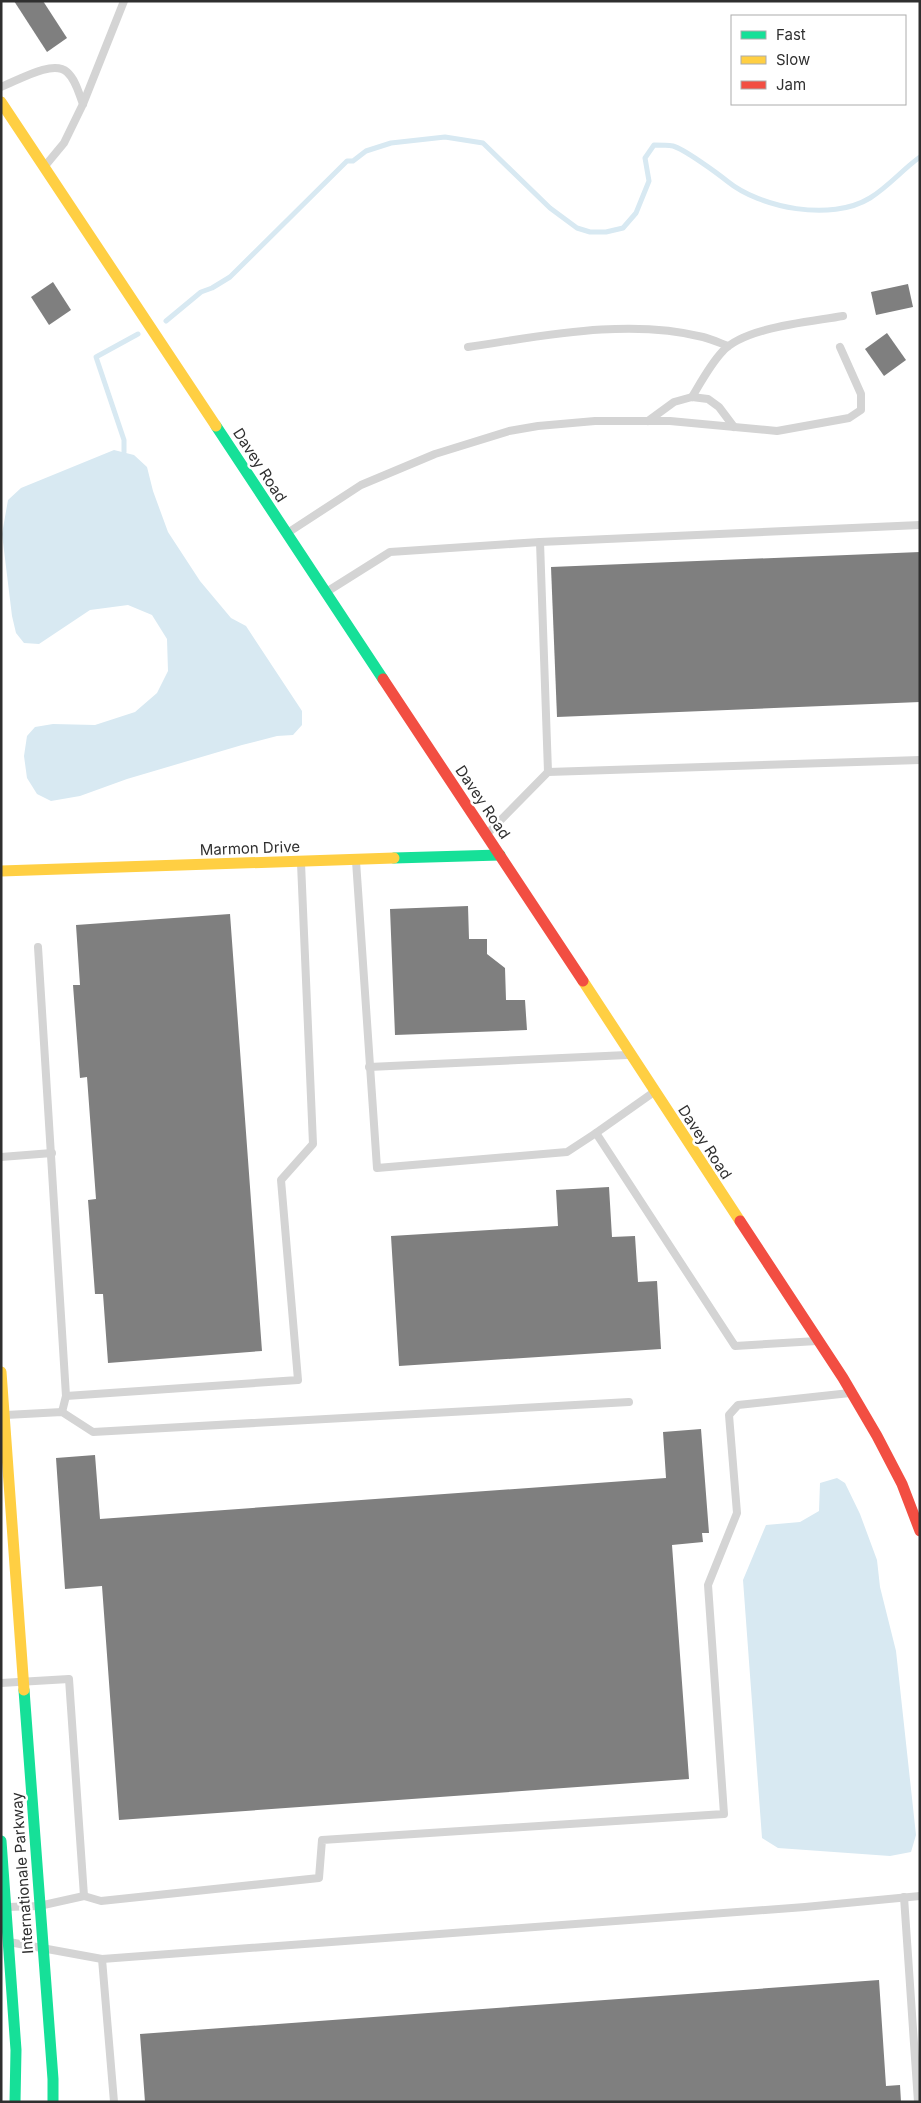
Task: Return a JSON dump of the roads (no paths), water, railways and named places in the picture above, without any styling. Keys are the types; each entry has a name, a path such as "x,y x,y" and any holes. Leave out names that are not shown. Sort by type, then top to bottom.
{"street":[{"name":"Davey Road","path":"1,102 500,855 852,1393 902,1484 920,1531"},
{"name":"Marmon Drive","path":"1,871 500,855"},
{"name":"Internationale Parkway","path":"1,1372 2,1415 42,1948 54,2078 53,2102"},
{"name":"Internationale Parkway","path":"1,1841 6,1908 5,1941 16,2050 14,2102"}],"lane":[{"path":"45,166 64,143 83,104 124,1"},
{"path":"1,87 44,69 57,67 67,72 76,85 83,104"},
{"path":"692,397 717,358 728,346 738,339 757,332 843,316"},
{"path":"468,347 580,330 654,330 703,337 728,346"},
{"path":"287,533 361,485 434,454 509,432 538,426 595,421 670,421 777,431 850,418 861,410 861,394 840,347"},
{"path":"648,421 674,402 692,397 708,399 719,407 734,427"},
{"path":"326,592 390,552 540,542 920,525"},
{"path":"540,542 548,772"},
{"path":"486,834 548,772 920,760"},
{"path":"356,860 377,1168 567,1152 654,1092"},
{"path":"66,1396 298,1380 281,1180 313,1144 301,862"},
{"path":"38,947 66,1396 62,1412"},
{"path":"369,1067 630,1055"},
{"path":"596,1133 735,1346 818,1341"},
{"path":"1,1157 52,1153"},
{"path":"6,1908 39,1906 84,1896 101,1902 320,1878 322,1840 724,1814 708,1585 737,1513 729,1415 738,1405 852,1393"},
{"path":"2,1415 62,1412 93,1432 629,1402"},
{"path":"1,1683 69,1679 84,1896"},
{"path":"5,1941 102,1959 806,1907 920,1896"},
{"path":"904,1897 918,2102"},
{"path":"102,1959 114,2102"}],"waterway":[{"path":"166,321 201,292 212,288 230,277 347,161 353,161 366,151 391,143 445,137 483,143 550,208 577,228 590,232 606,232 623,228 636,213 649,181 645,158 654,145 678,148 741,190 758,198 776,205 816,210 836,209 854,205 870,198 920,157"},
{"path":"124,452 124,440 96,357 138,334"}]}
